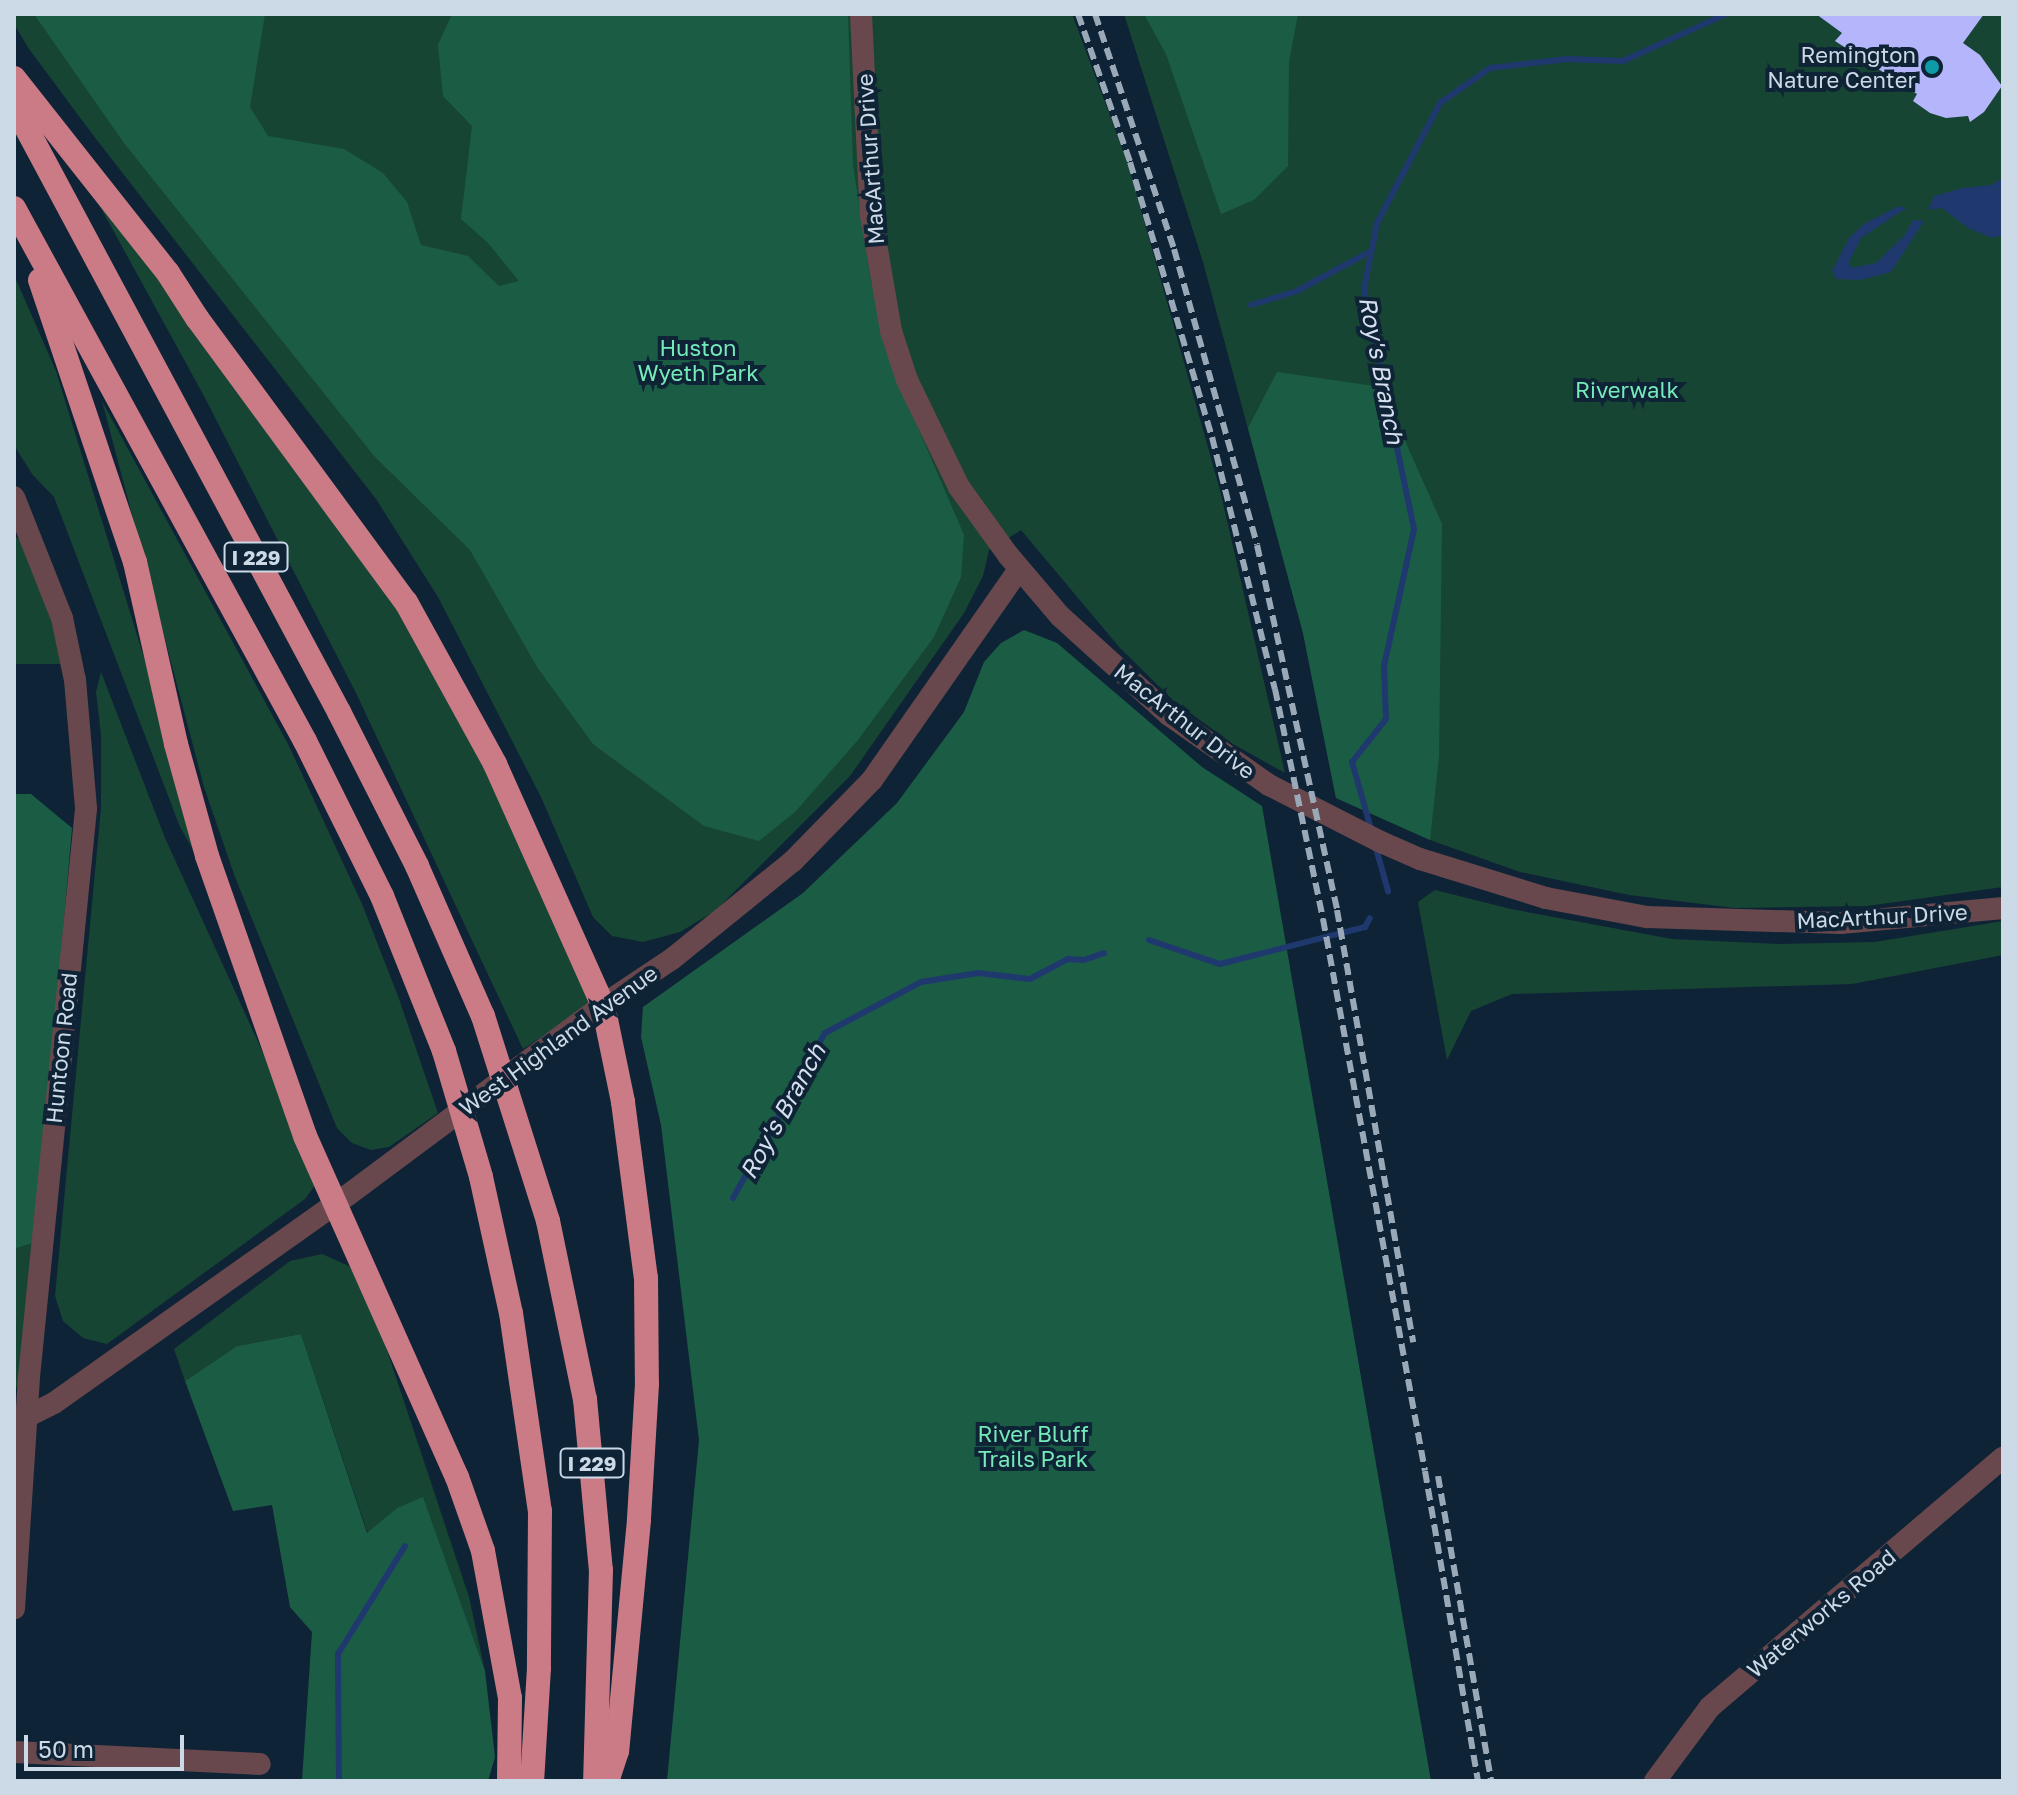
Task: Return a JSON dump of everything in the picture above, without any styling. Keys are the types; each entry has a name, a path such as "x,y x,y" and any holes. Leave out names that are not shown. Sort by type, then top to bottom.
{"highway":[{"path":"14,78 168,273 197,318 406,602 495,764 603,1005 623,1102 646,1278 647,1384 639,1520 617,1751 607,1781"},
{"name":"I 229","path":"14,105 339,712 417,866 483,1016 528,1152 566,1296 585,1399 596,1498 601,1650 595,1781"},
{"path":"16,212 135,562 176,744 207,856 305,1136 457,1477 483,1551 510,1698 509,1781"},
{"name":"I 229","path":"16,212 305,741 382,896 444,1051 481,1177 511,1313 540,1511 541,1621 532,1781"}],"street":[{"name":"MacArthur Drive","path":"861,14 871,215 891,331 907,380 959,487 1019,569 1060,616 1121,673 1218,752 1269,785 1381,842 1508,888 1647,917 1841,923 2003,908"},
{"name":"Huntoon Road","path":"14,497 20,527 62,618 75,680 86,809 20,1420 14,1609"},
{"name":"West Highland Avenue","path":"20,1420 54,1403 334,1204 734,911 834,822 872,780 1019,569"},
{"name":"Waterworks Road","path":"1655,1781 1710,1707 2003,1458"},
{"path":"14,1752 260,1764"}],"green space":[{"name":"Huston Wyeth Park","path":"14,14 1072,14 1128,164 1220,490 1285,773 1233,744 1175,702 1120,648 1021,530 989,550 983,576 964,613 850,776 715,911 680,932 643,942 612,936 593,917 541,797 438,597 376,499 93,135 29,49 14,24"},
{"name":"Huston Wyeth Park","path":"34,14 265,14 250,107 268,136 344,149 383,173 407,202 421,245 468,256 499,286 519,281 488,243 461,219 472,126 443,96 438,45 452,14 848,14 853,165 871,282 903,393 964,535 961,577 934,637 858,740 795,812 759,841 704,826 593,744 537,667 470,550 375,457 124,143"},
{"name":"Riverwalk","path":"1124,14 2003,14 2003,887 1867,906 1735,908 1629,895 1520,872 1430,840 1336,798 1303,633 1203,262"},
{"path":"1144,14 1298,14 1289,62 1288,166 1254,200 1221,214 1166,54"},
{"path":"85,179 403,590 592,994 587,1007 523,1049 357,695 204,396"},
{"path":"14,275 56,371 214,886 180,827 54,497 32,474 14,445"},
{"path":"1277,372 1381,387 1442,524 1439,756 1430,840 1336,798 1303,633 1248,428"},
{"path":"102,401 289,746 362,904 398,996 438,1113 389,1147 371,1150 352,1143 337,1128 235,877 204,787"},
{"path":"14,536 31,546 63,664 14,664"},
{"name":"River Bluff Trails Park","path":"1024,630 1057,643 1202,767 1262,806 1431,1781 667,1781 699,1440 661,1125 641,1037 643,1007 803,893 897,803 964,712 984,662 1001,643"},
{"path":"101,672 165,838 280,1090 316,1184 305,1199 107,1344 83,1338 63,1321 55,1296 101,808 101,735 96,692"},
{"path":"14,794 31,794 72,828 36,1242 14,1249"},
{"path":"1435,890 1511,909 1672,939 1778,944 1875,942 2003,921 2003,955 1852,984 1512,994 1471,1011 1447,1060 1418,902"},
{"path":"36,1242 23,1379 14,1391 14,1249"},
{"path":"322,1254 349,1266 368,1293 469,1597 485,1671 423,1498 397,1508 368,1534 301,1334 237,1346 185,1381 174,1349 290,1261"},
{"path":"301,1334 367,1533 397,1508 423,1497 485,1671 495,1757 488,1781 302,1781 312,1632 290,1607 272,1505 233,1511 185,1381 237,1346"}],"water":[{"path":"2003,178 2003,235 1992,238 1968,228 1942,208 1928,210 1934,196 1991,185"},
{"path":"1899,206 1906,208 1861,238 1849,262 1852,268 1876,263 1905,235 1913,220 1924,221 1891,272 1860,280 1836,279 1832,271 1849,238 1864,224"}],"building":[{"name":"Remington Nature Center","path":"1816,14 1984,14 1963,43 1980,55 2002,86 1984,112 1970,122 1968,116 1946,118 1930,113 1913,101 1917,94 1835,41 1842,33"}],"waterway":[{"name":"Roy's Branch","path":"1371,829 1352,762 1386,719 1384,666 1414,529 1364,289 1377,223 1440,103 1490,68 1567,59 1623,61 1726,14"},
{"path":"1251,305 1297,291 1371,251"},
{"name":"Roy's Branch","path":"1376,848 1388,891"},
{"name":"Roy's Branch","path":"1149,940 1220,964 1365,927 1370,918"},
{"name":"Roy's Branch","path":"733,1198 825,1033 921,982 978,973 1030,979 1068,959 1084,960 1104,953"},
{"name":"Roy's Branch","path":"339,1781 338,1654 405,1546"}],"railway":[{"path":"1078,14 1130,162 1212,437 1275,689 1323,919 1425,1471 1478,1781"},
{"path":"1095,14 1174,249 1257,545 1337,910 1413,1342"},
{"path":"1438,1476 1491,1781"}],"place":[{"name":"Remington Nature Center","path":"1932,67"}]}
